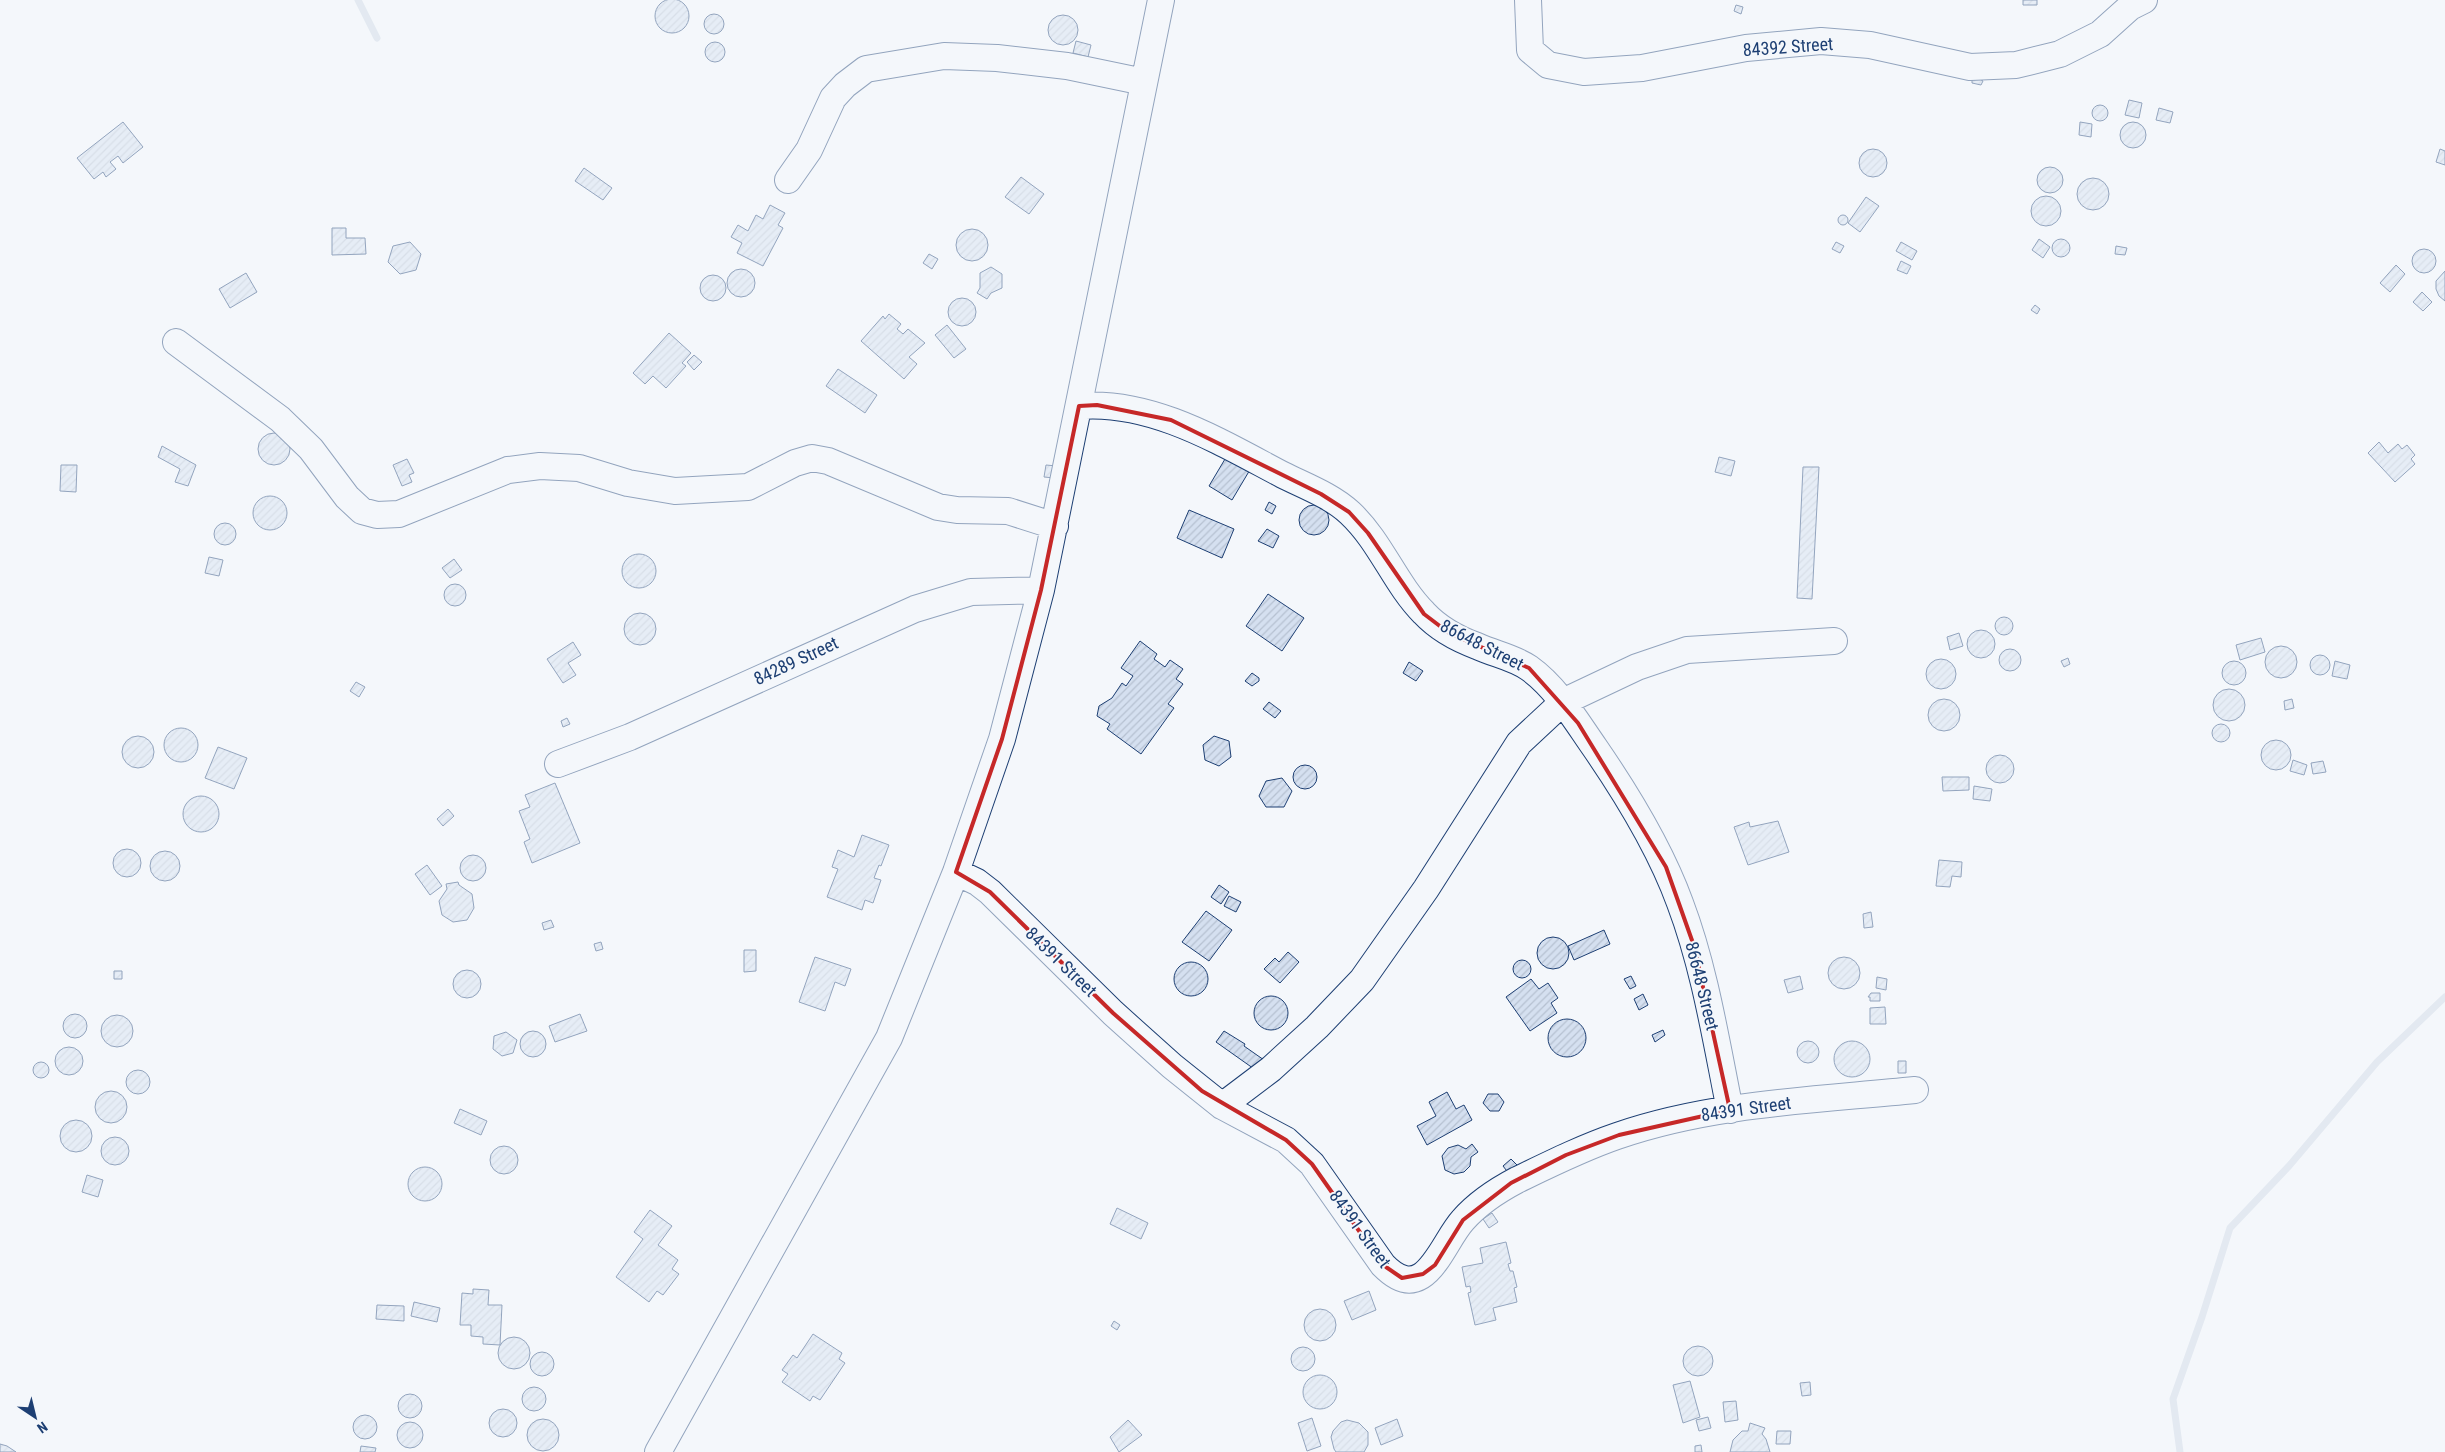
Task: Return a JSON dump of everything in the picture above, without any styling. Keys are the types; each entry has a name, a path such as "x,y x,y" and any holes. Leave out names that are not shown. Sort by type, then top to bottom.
{"street":[{"path":"658,1452 889,1038 956,872 1002,739 1041,590 1159,12 1178,0"},
{"name":"84392 Street","path":"1528,0 1530,50 1548,65 1584,72 1642,68 1746,48 1821,41 1870,45 1970,67 2016,65 2060,54 2100,34 2130,7 2144,0"},
{"path":"788,180 809,150 833,98 845,84 866,69 944,56 997,58 1067,66 1144,82"},
{"path":"176,342 280,419 311,449 347,497 362,511 377,515 399,514 508,470 540,466 579,468 628,483 675,491 748,487 795,463 812,458 828,461 938,506 957,510 1008,511 1055,526"},
{"name":"86648 Street","path":"1079,406 1097,405 1130,410 1171,420 1321,494 1349,512 1368,533 1424,614 1449,633 1529,668 1563,702 1611,773 1643,825 1669,874 1694,946 1730,1110"},
{"name":"84289 Street","path":"558,764 630,737 852,635 915,609 971,592 1041,590"},
{"path":"1222,1106 1271,1069 1317,1027 1362,980 1426,889 1519,743 1563,702 1637,666 1687,650 1834,641"},
{"name":"84391 Street","path":"956,872 977,882 990,892 1113,1013 1172,1066 1222,1106 1286,1140 1312,1164 1383,1265 1392,1274 1402,1278 1412,1278 1423,1274 1435,1265 1450,1237 1463,1220 1480,1204 1511,1183 1566,1155 1619,1136 1668,1122 1730,1110 1915,1090"}],"highlighted area":[{"path":"1097,405 1171,420 1321,494 1349,512 1368,533 1424,614 1449,633 1529,668 1578,723 1666,867 1694,946 1730,1110 1619,1135 1566,1155 1511,1183 1463,1220 1435,1265 1423,1274 1402,1278 1383,1265 1312,1164 1286,1140 1202,1091 1113,1013 990,892 956,872 1002,739 1041,590 1079,406"}],"building":[{"path":"672,-1 684,4 689,16 684,28 672,33 660,28 655,16 660,4"},
{"path":"2023,0 2037,0 2037,5 2023,5"},
{"path":"1736,5 1743,7 1741,14 1734,11"},
{"path":"710,14 718,14 724,20 724,28 718,34 710,34 704,28 704,20"},
{"path":"1063,15 1074,19 1078,30 1074,41 1063,45 1052,41 1048,30 1052,19"},
{"path":"1076,41 1091,45 1088,57 1073,53"},
{"path":"715,42 722,45 725,52 722,59 715,62 708,59 705,52 708,45"},
{"path":"1976,77 1983,81 1981,85 1972,83 1972,80"},
{"path":"2129,100 2142,103 2139,118 2125,115"},
{"path":"2100,105 2106,107 2108,113 2106,119 2100,121 2094,119 2092,113 2094,107"},
{"path":"2159,108 2173,112 2170,123 2156,120"},
{"path":"123,122 143,147 123,163 118,156 110,162 116,169 106,177 103,172 94,179 77,158"},
{"path":"2080,122 2092,124 2091,137 2079,135"},
{"path":"2133,122 2142,126 2146,135 2142,144 2133,148 2124,144 2120,135 2124,126"},
{"path":"1873,149 1883,153 1887,163 1883,173 1873,177 1863,173 1859,163 1863,153"},
{"path":"2440,149 2445,151 2445,165 2436,162"},
{"path":"2050,167 2059,171 2063,180 2059,189 2050,193 2041,189 2037,180 2041,171"},
{"path":"584,168 612,188 603,200 575,181"},
{"path":"1021,177 1044,194 1029,214 1005,197"},
{"path":"2093,178 2105,182 2109,194 2105,206 2093,210 2081,206 2077,194 2081,182"},
{"path":"2046,196 2057,200 2061,211 2057,222 2046,226 2035,222 2031,211 2035,200"},
{"path":"1866,197 1879,206 1860,232 1848,223"},
{"path":"770,205 785,213 778,225 783,228 763,266 737,253 742,243 731,237 738,225 748,231 756,215 763,219"},
{"path":"1843,215 1848,220 1843,225 1838,220"},
{"path":"332,228 346,228 346,238 365,238 366,254 332,255"},
{"path":"972,229 978,230 983,234 987,239 987,251 983,256 978,260 972,261 966,260 961,256 957,251 956,245 957,239 961,234 966,230"},
{"path":"2039,239 2050,247 2043,258 2032,250"},
{"path":"2057,239 2065,239 2070,244 2068,255 2057,257 2052,252 2052,244"},
{"path":"410,242 421,254 416,270 400,274 388,262 393,246"},
{"path":"1836,242 1844,246 1840,253 1832,249"},
{"path":"1901,242 1917,251 1912,260 1896,251"},
{"path":"2116,246 2127,248 2125,255 2115,254"},
{"path":"2424,249 2429,250 2435,256 2435,266 2429,272 2424,273 2419,272 2413,266 2412,261 2413,256 2419,250"},
{"path":"929,254 938,259 932,269 923,263"},
{"path":"1901,261 1911,266 1907,274 1897,270"},
{"path":"2396,265 2405,274 2390,292 2380,283"},
{"path":"991,267 1002,274 1002,288 991,293 987,299 977,293 980,288 980,273"},
{"path":"741,269 751,273 755,283 751,293 741,297 731,293 727,283 731,273"},
{"path":"2445,271 2445,301 2439,296 2436,289 2436,281"},
{"path":"246,273 257,292 230,308 219,289"},
{"path":"713,275 722,279 726,288 722,297 713,301 704,297 700,288 704,279"},
{"path":"2422,292 2432,302 2423,311 2413,302"},
{"path":"962,298 972,302 976,312 972,322 962,326 952,322 948,312 952,302"},
{"path":"2035,305 2040,309 2037,314 2031,310"},
{"path":"889,314 901,324 897,329 903,334 908,329 925,343 909,357 917,364 904,379 861,341 883,316 885,319"},
{"path":"947,325 966,349 954,358 935,335"},
{"path":"669,333 691,353 682,363 686,366 666,388 653,376 645,384 633,373"},
{"path":"694,355 702,362 694,370 687,362"},
{"path":"838,369 877,395 865,413 826,386"},
{"path":"274,433 280,434 285,438 289,443 289,455 285,460 280,464 274,465 268,464 263,460 259,455 258,449 259,443 263,438 268,434"},
{"path":"2379,442 2388,453 2398,444 2402,449 2407,445 2415,455 2411,459 2415,464 2395,482 2368,453"},
{"path":"162,446 196,465 188,486 175,482 180,469 158,457"},
{"path":"1228,454 1251,468 1232,500 1209,486"},
{"path":"1719,457 1735,461 1731,476 1715,472"},
{"path":"407,459 414,473 409,475 412,482 402,486 393,465"},
{"path":"61,465 77,465 76,492 60,491"},
{"path":"1046,465 1057,466 1055,478 1044,477"},
{"path":"1803,467 1819,467 1812,599 1797,598"},
{"path":"270,496 277,497 282,501 286,506 286,520 282,525 277,529 270,530 263,529 258,525 254,520 253,513 254,506 258,501 263,497"},
{"path":"1269,502 1276,506 1272,514 1265,510"},
{"path":"1314,505 1320,506 1328,514 1328,526 1320,534 1314,535 1308,534 1300,526 1299,520 1300,514 1308,506"},
{"path":"1189,510 1234,529 1222,558 1177,538"},
{"path":"221,523 229,523 236,530 236,538 229,545 221,545 214,538 214,530"},
{"path":"1267,529 1279,536 1273,548 1258,541"},
{"path":"639,554 651,559 656,571 651,583 639,588 627,583 622,571 627,559"},
{"path":"209,557 223,560 219,576 205,573"},
{"path":"454,559 462,570 450,578 442,568"},
{"path":"455,584 463,587 466,595 463,603 455,606 447,603 444,595 447,587"},
{"path":"1268,594 1304,618 1282,651 1246,626"},
{"path":"640,613 651,618 656,629 651,640 640,645 629,640 624,629 629,618"},
{"path":"2000,617 2008,617 2013,622 2011,633 2000,635 1995,630 1995,622"},
{"path":"1981,630 1991,634 1995,644 1991,654 1981,658 1971,654 1967,644 1971,634"},
{"path":"1959,633 1963,646 1950,650 1947,637"},
{"path":"2261,638 2265,652 2240,660 2236,645"},
{"path":"1140,641 1157,654 1154,659 1165,667 1170,660 1183,669 1176,679 1183,684 1168,704 1174,708 1141,754 1107,729 1110,724 1097,716 1099,706 1112,698 1122,683 1126,686 1133,676 1121,668"},
{"path":"573,642 581,655 568,663 576,675 563,683 547,659"},
{"path":"2281,646 2287,647 2292,651 2296,656 2296,668 2292,673 2287,677 2281,678 2275,677 2270,673 2266,668 2265,662 2266,656 2270,651 2275,647"},
{"path":"2010,649 2020,656 2021,660 2014,670 2010,671 2000,664 1999,660 2006,650"},
{"path":"2320,655 2327,658 2330,665 2327,672 2320,675 2313,672 2310,665 2313,658"},
{"path":"2068,658 2070,664 2064,667 2061,661"},
{"path":"1941,659 1952,663 1956,674 1952,685 1941,689 1930,685 1926,674 1930,663"},
{"path":"2234,661 2242,665 2246,673 2242,681 2234,685 2226,681 2222,673 2226,665"},
{"path":"2335,661 2350,665 2347,679 2332,676"},
{"path":"1409,662 1423,671 1416,681 1403,673"},
{"path":"1252,673 1259,678 1259,681 1252,686 1245,681"},
{"path":"356,682 365,687 359,697 350,691"},
{"path":"2229,689 2235,690 2240,694 2244,699 2244,711 2240,716 2235,720 2229,721 2223,720 2218,716 2214,711 2213,705 2214,699 2218,694 2223,690"},
{"path":"1944,699 1950,700 1955,704 1959,709 1959,721 1955,726 1950,730 1944,731 1938,730 1933,726 1929,721 1928,715 1929,709 1933,704 1938,700"},
{"path":"2292,699 2294,708 2285,710 2284,701"},
{"path":"1269,702 1281,711 1275,718 1263,709"},
{"path":"567,718 570,724 563,727 561,721"},
{"path":"2221,724 2229,729 2230,733 2225,741 2221,742 2213,737 2212,733 2217,725"},
{"path":"181,728 193,733 198,745 193,757 181,762 169,757 164,745 169,733"},
{"path":"138,736 144,737 149,741 153,746 153,758 149,763 144,767 138,768 132,767 127,763 123,758 122,752 123,746 127,741 132,737"},
{"path":"1214,736 1229,741 1231,757 1219,766 1205,760 1203,745"},
{"path":"2276,740 2287,744 2291,755 2287,766 2276,770 2265,766 2261,755 2265,744"},
{"path":"218,747 247,758 234,789 205,778"},
{"path":"2000,755 2010,759 2014,769 2010,779 2000,783 1990,779 1986,769 1990,759"},
{"path":"2293,760 2307,765 2304,775 2290,771"},
{"path":"2323,761 2326,772 2313,774 2311,763"},
{"path":"1305,765 1310,766 1316,772 1316,782 1310,788 1305,789 1300,788 1294,782 1293,777 1294,772 1300,766"},
{"path":"1942,777 1969,777 1969,790 1943,791"},
{"path":"1282,778 1292,791 1284,807 1266,807 1259,796 1266,781"},
{"path":"555,783 580,843 532,863 524,842 530,839 519,811 530,807 525,795"},
{"path":"1974,786 1992,789 1990,801 1973,799"},
{"path":"201,796 208,797 214,801 218,807 218,821 214,827 208,831 201,832 194,831 188,827 184,821 183,814 184,807 188,801 194,797"},
{"path":"448,809 454,816 443,826 437,819"},
{"path":"1778,821 1789,852 1748,865 1734,827 1749,822 1750,827"},
{"path":"862,835 889,845 874,878 881,880 873,903 865,900 862,910 827,897 838,869 832,867 838,850 854,857"},
{"path":"127,849 137,853 141,863 137,873 127,877 117,873 113,863 117,853"},
{"path":"165,851 175,856 180,866 175,876 165,881 155,876 150,866 155,856"},
{"path":"473,855 482,859 486,868 482,877 473,881 464,877 460,868 464,859"},
{"path":"1939,860 1962,862 1961,877 1952,876 1950,887 1936,886"},
{"path":"427,865 442,886 430,895 415,874"},
{"path":"458,882 459,885 472,894 474,908 467,920 453,922 442,915 439,901 447,889 446,884"},
{"path":"1219,885 1229,892 1221,904 1211,897"},
{"path":"1229,896 1241,902 1236,912 1224,906"},
{"path":"1206,911 1232,930 1209,961 1182,942"},
{"path":"1871,912 1873,927 1864,928 1863,914"},
{"path":"551,920 554,927 544,930 542,923"},
{"path":"1604,930 1610,944 1574,960 1568,946"},
{"path":"1553,937 1564,942 1569,953 1564,964 1553,969 1542,964 1537,953 1542,942"},
{"path":"601,942 603,949 596,951 594,944"},
{"path":"744,950 756,950 756,971 744,972"},
{"path":"1288,952 1299,962 1280,983 1264,969 1275,958 1279,962"},
{"path":"815,957 851,969 845,986 835,982 825,1011 799,1002"},
{"path":"1844,957 1850,958 1855,962 1859,967 1859,979 1855,984 1850,988 1844,989 1838,988 1833,984 1829,979 1828,973 1829,967 1833,962 1838,958"},
{"path":"1518,960 1526,960 1531,965 1529,976 1518,978 1513,973 1513,965"},
{"path":"1191,962 1203,967 1208,979 1203,991 1191,996 1179,991 1174,979 1179,967"},
{"path":"467,970 477,974 481,984 477,994 467,998 457,994 453,984 457,974"},
{"path":"114,971 122,971 122,979 114,979"},
{"path":"1631,976 1636,986 1630,989 1624,979"},
{"path":"1800,976 1803,989 1788,993 1784,980"},
{"path":"1877,977 1887,979 1886,990 1876,988"},
{"path":"1531,979 1539,989 1548,983 1558,998 1551,1003 1557,1013 1530,1031 1506,997"},
{"path":"1871,993 1880,993 1880,1001 1870,1001 1870,997 1868,997"},
{"path":"1643,994 1648,1005 1639,1010 1634,999"},
{"path":"1271,996 1283,1001 1288,1013 1283,1025 1271,1030 1259,1025 1254,1013 1259,1001"},
{"path":"1885,1007 1886,1024 1870,1024 1870,1008"},
{"path":"75,1014 84,1017 87,1026 84,1035 75,1038 66,1035 63,1026 66,1017"},
{"path":"580,1014 587,1031 555,1042 549,1026"},
{"path":"117,1015 123,1016 128,1020 132,1025 132,1037 128,1042 123,1046 117,1047 111,1046 106,1042 102,1037 101,1031 102,1025 106,1020 111,1016"},
{"path":"1567,1019 1581,1024 1586,1038 1581,1052 1567,1057 1553,1052 1548,1038 1553,1024"},
{"path":"1663,1030 1665,1035 1655,1042 1652,1035"},
{"path":"533,1031 542,1035 546,1044 542,1053 533,1057 524,1053 520,1044 524,1035"},
{"path":"1224,1031 1245,1044 1244,1046 1264,1060 1257,1071 1216,1042"},
{"path":"506,1032 517,1040 513,1053 502,1056 493,1049 494,1036"},
{"path":"1808,1041 1816,1044 1819,1052 1816,1060 1808,1063 1800,1060 1797,1052 1800,1044"},
{"path":"1852,1041 1859,1042 1865,1046 1869,1052 1869,1066 1865,1072 1859,1076 1852,1077 1845,1076 1839,1072 1835,1066 1834,1059 1835,1052 1839,1046 1845,1042"},
{"path":"69,1047 79,1051 83,1061 79,1071 69,1075 59,1071 55,1061 59,1051"},
{"path":"1898,1061 1906,1061 1906,1073 1898,1073"},
{"path":"41,1062 47,1064 49,1070 47,1076 41,1078 35,1076 33,1070 35,1064"},
{"path":"138,1070 147,1073 150,1082 147,1091 138,1094 129,1091 126,1082 129,1073"},
{"path":"111,1091 117,1092 122,1096 126,1101 126,1113 122,1118 117,1122 111,1123 105,1122 100,1118 96,1113 95,1107 96,1101 100,1096 105,1092"},
{"path":"1447,1092 1456,1109 1464,1105 1472,1120 1427,1145 1417,1126 1436,1116 1429,1102"},
{"path":"1488,1094 1498,1094 1504,1102 1499,1111 1490,1111 1483,1103"},
{"path":"460,1109 487,1121 481,1135 454,1123"},
{"path":"76,1120 82,1121 87,1125 91,1130 91,1142 87,1147 82,1151 76,1152 70,1151 65,1147 61,1142 60,1136 61,1130 65,1125 70,1121"},
{"path":"115,1137 125,1141 129,1151 125,1161 115,1165 105,1161 101,1151 105,1141"},
{"path":"1472,1144 1478,1152 1471,1157 1470,1166 1464,1172 1454,1174 1445,1170 1442,1156 1448,1148 1458,1145 1466,1149"},
{"path":"504,1146 514,1150 518,1160 514,1170 504,1174 494,1170 490,1160 494,1150"},
{"path":"1511,1159 1519,1167 1510,1175 1503,1166"},
{"path":"425,1167 432,1168 437,1172 441,1177 441,1191 437,1196 432,1200 425,1201 418,1200 413,1196 409,1191 408,1184 409,1177 413,1172 418,1168"},
{"path":"87,1175 103,1180 98,1197 82,1192"},
{"path":"1117,1208 1148,1223 1141,1239 1110,1224"},
{"path":"650,1210 672,1226 658,1245 678,1260 672,1269 679,1274 663,1295 657,1291 649,1302 616,1277 643,1239 634,1232"},
{"path":"1492,1213 1498,1222 1489,1228 1483,1219"},
{"path":"1506,1242 1511,1263 1508,1264 1510,1271 1513,1271 1517,1287 1514,1288 1517,1302 1493,1308 1496,1320 1475,1325 1468,1293 1471,1292 1470,1286 1466,1287 1462,1267 1483,1263 1480,1248"},
{"path":"473,1289 489,1290 488,1305 502,1305 500,1345 483,1344 483,1337 471,1336 471,1325 460,1325 462,1293 473,1294"},
{"path":"1369,1291 1376,1310 1352,1320 1344,1301"},
{"path":"414,1302 440,1308 437,1322 411,1316"},
{"path":"377,1305 404,1306 404,1321 376,1319"},
{"path":"1320,1309 1332,1313 1336,1325 1332,1337 1320,1341 1308,1337 1304,1325 1308,1313"},
{"path":"1114,1321 1120,1325 1117,1330 1111,1326"},
{"path":"813,1334 842,1353 839,1359 845,1363 820,1400 813,1396 810,1401 782,1382 788,1374 782,1370 793,1355 797,1358"},
{"path":"514,1337 520,1338 525,1342 529,1347 529,1359 525,1364 520,1368 514,1369 508,1368 503,1364 499,1359 498,1353 499,1347 503,1342 508,1338"},
{"path":"1698,1346 1709,1350 1713,1361 1709,1372 1698,1376 1687,1372 1683,1361 1687,1350"},
{"path":"1303,1347 1308,1348 1314,1354 1314,1364 1308,1370 1303,1371 1298,1370 1292,1364 1291,1359 1292,1354 1298,1348"},
{"path":"542,1352 547,1353 553,1359 553,1369 547,1375 542,1376 537,1375 531,1369 530,1364 531,1359 537,1353"},
{"path":"1320,1375 1332,1380 1337,1392 1332,1404 1320,1409 1308,1404 1303,1392 1308,1380"},
{"path":"1690,1381 1700,1417 1683,1423 1673,1385"},
{"path":"1810,1382 1811,1395 1802,1396 1800,1383"},
{"path":"534,1387 539,1388 545,1394 545,1404 539,1410 534,1411 529,1410 523,1404 522,1399 523,1394 529,1388"},
{"path":"410,1394 419,1397 422,1406 419,1415 410,1418 401,1415 398,1406 401,1397"},
{"path":"1736,1401 1738,1420 1725,1422 1723,1402"},
{"path":"503,1409 513,1413 517,1423 513,1433 503,1437 493,1433 489,1423 493,1413"},
{"path":"365,1415 374,1418 377,1427 374,1436 365,1439 356,1436 353,1427 356,1418"},
{"path":"1708,1417 1711,1428 1699,1431 1696,1420"},
{"path":"1312,1418 1321,1446 1307,1451 1298,1423"},
{"path":"543,1419 549,1420 554,1424 558,1429 558,1441 554,1446 549,1450 543,1451 537,1450 532,1446 528,1441 527,1435 528,1429 532,1424 537,1420"},
{"path":"1397,1419 1403,1436 1381,1445 1375,1428"},
{"path":"1128,1420 1142,1435 1119,1452 1110,1437"},
{"path":"1347,1420 1359,1423 1368,1432 1368,1445 1364,1452 1336,1452 1334,1449 1331,1437 1333,1431 1341,1422"},
{"path":"410,1422 419,1426 423,1435 419,1444 410,1448 401,1444 397,1435 401,1426"},
{"path":"1750,1423 1765,1428 1762,1434 1766,1439 1770,1452 1730,1452 1733,1440 1742,1431 1748,1431"},
{"path":"1777,1431 1791,1431 1790,1444 1776,1444"},
{"path":"0,1444 7,1446 16,1452 0,1452"},
{"path":"1701,1445 1702,1452 1695,1452 1695,1446"},
{"path":"361,1446 376,1448 375,1452 360,1452"}],"waterway":[{"path":"358,0 377,38"},
{"path":"2180,1452 2173,1399 2202,1317 2230,1228 2289,1166 2377,1062 2445,997"}]}
